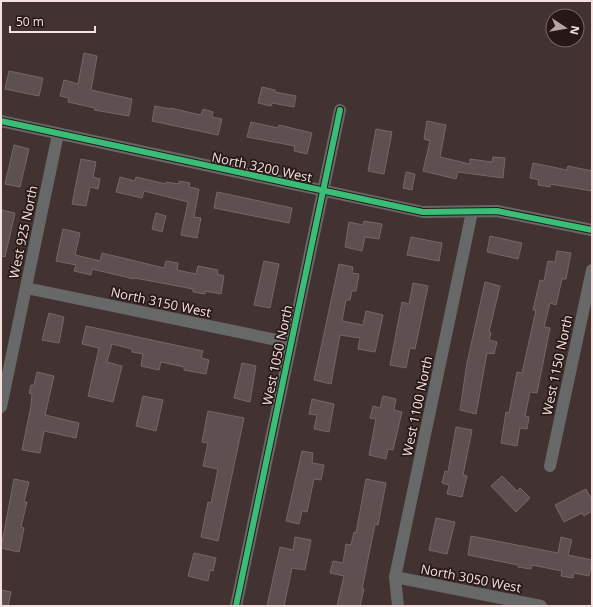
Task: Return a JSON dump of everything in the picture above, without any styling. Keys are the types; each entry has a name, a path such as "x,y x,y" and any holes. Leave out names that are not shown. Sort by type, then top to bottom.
{"street":[{"name":"West 1050 North","path":"236,606 340,110"},
{"name":"North 3200 West","path":"1,121 423,212 497,211 592,230"},
{"name":"West 925 North","path":"1,407 58,134"},
{"name":"West 1100 North","path":"398,606 395,577 472,212"},
{"name":"West 1150 North","path":"550,466 592,270"},
{"name":"North 3150 West","path":"26,288 291,343"},
{"name":"North 3050 West","path":"395,577 540,606"}],"building":[{"path":"84,53 97,56 91,90 132,99 129,116 94,110 95,108 68,102 69,98 60,96 64,80 78,84"},
{"path":"9,71 43,78 39,96 5,89"},
{"path":"262,87 275,90 275,92 296,96 294,107 272,103 271,106 258,103"},
{"path":"155,106 201,115 203,109 213,112 212,117 222,119 218,135 152,121"},
{"path":"427,121 446,125 440,157 470,164 470,159 492,162 493,157 505,158 503,178 458,172 456,179 423,171 430,141 424,139"},
{"path":"251,122 278,128 279,125 312,133 307,154 294,151 295,146 247,137"},
{"path":"376,129 392,132 384,174 368,171"},
{"path":"14,145 29,149 20,187 5,184"},
{"path":"81,159 96,162 93,177 100,179 98,189 90,187 86,206 72,204"},
{"path":"533,163 567,170 568,166 592,171 592,191 550,184 550,187 538,185 539,180 530,178"},
{"path":"406,172 415,174 412,190 403,188"},
{"path":"120,177 135,181 136,177 166,184 166,182 179,184 179,181 190,183 189,187 199,189 194,217 201,218 197,238 181,235 188,202 144,191 142,198 116,192"},
{"path":"217,192 292,208 289,223 214,208"},
{"path":"1,210 15,213 5,257 1,256"},
{"path":"156,213 166,216 162,232 152,229"},
{"path":"364,221 382,224 379,239 365,237 362,251 345,247 349,222 363,225"},
{"path":"63,229 80,233 75,255 100,261 102,253 164,268 166,261 178,263 177,270 196,274 198,266 218,270 217,274 224,276 221,294 205,291 205,294 193,292 193,289 134,279 92,269 91,275 74,271 76,265 56,261"},
{"path":"490,236 522,243 518,259 487,252"},
{"path":"411,237 442,243 439,261 407,255"},
{"path":"557,251 571,253 566,279 562,279 556,305 550,303 544,327 550,328 537,393 530,392 525,416 529,417 527,429 520,428 517,446 501,443 506,412 509,413 517,372 522,373 536,310 533,310 540,280 544,281 548,261 555,262"},
{"path":"264,261 279,264 270,308 254,305"},
{"path":"339,264 353,267 352,273 359,274 356,291 352,291 350,300 346,300 342,321 363,325 366,311 383,315 375,352 358,349 360,338 340,335 331,384 314,380"},
{"path":"485,282 500,286 489,332 491,333 489,340 497,342 494,354 487,353 476,414 460,410 467,363"},
{"path":"413,283 428,286 415,349 410,348 406,368 390,365 402,302 409,304"},
{"path":"49,313 64,317 59,343 42,340"},
{"path":"86,326 203,351 201,358 209,360 206,374 184,370 184,367 161,362 159,370 141,366 143,354 132,352 132,349 112,344 107,362 122,366 113,402 88,396 99,348 82,344"},
{"path":"242,363 256,366 250,402 234,398"},
{"path":"37,372 54,376 45,415 79,423 76,438 44,431 40,453 22,450 31,406 32,394 29,393 31,385 34,385"},
{"path":"143,396 163,400 156,431 136,426"},
{"path":"383,396 396,399 394,410 402,412 393,450 388,449 386,459 369,455 376,419 370,418 373,406 380,408"},
{"path":"312,399 334,404 329,432 314,429 317,415 309,414"},
{"path":"208,411 244,418 218,541 201,537 208,502 211,503 218,469 203,466 208,443 202,442"},
{"path":"456,427 472,430 463,475 467,476 462,497 447,494 449,485 442,483 445,471 448,472"},
{"path":"302,451 313,453 312,463 324,465 321,480 314,479 307,512 302,511 299,524 286,521"},
{"path":"502,476 517,491 520,488 530,498 516,512 491,486"},
{"path":"14,479 29,482 24,502 27,502 21,527 24,528 19,552 1,548"},
{"path":"366,479 386,483 378,525 375,524 362,589 364,589 360,606 337,606 344,576 330,573 333,561 343,563 346,544 351,545 354,532 356,533"},
{"path":"586,489 592,500 592,511 584,516 582,513 564,522 555,505"},
{"path":"436,518 455,522 447,554 429,550"},
{"path":"471,536 558,553 561,537 572,540 568,555 592,560 589,576 574,573 573,578 561,576 562,571 532,565 531,569 518,567 518,565 468,555"},
{"path":"295,537 311,540 305,570 292,568 284,606 267,606 280,547 293,550"},
{"path":"194,553 216,558 213,571 210,570 208,581 188,576"},
{"path":"1,590 11,592 8,606 1,606"}],"cycle path":[{"path":"236,606 340,110"},
{"path":"1,121 423,212 497,211 592,230"}]}
